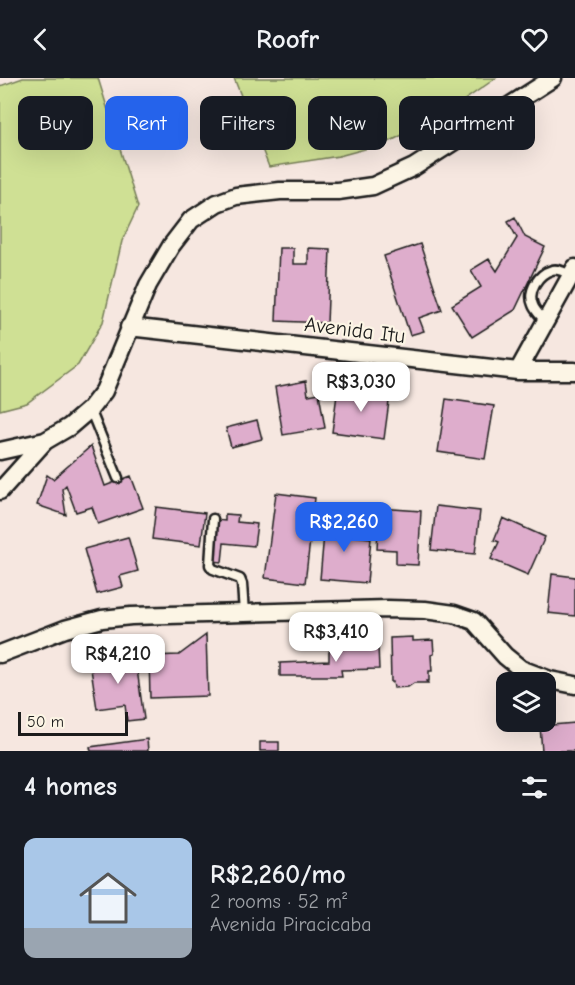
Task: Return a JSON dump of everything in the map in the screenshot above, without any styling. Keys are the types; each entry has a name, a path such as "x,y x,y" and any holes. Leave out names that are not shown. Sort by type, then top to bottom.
{"street":[{"path":"0,452 45,441 69,427 90,409 104,391 147,285 171,246 191,220 217,203 236,196 280,190 338,191 373,186 414,167 553,78"},
{"path":"518,372 573,272"},
{"name":"Avenida Itu","path":"129,327 518,372 575,371"},
{"path":"0,491 45,441"},
{"path":"0,654 65,629 102,619 131,616 425,610 454,614 474,621 505,656 520,669 550,680 575,685"}],"lane":[{"path":"545,321 533,305 531,297 536,282 544,274 553,270 573,272"},
{"path":"90,409 118,478"},
{"path":"213,519 210,565 213,569 240,579 244,613"}],"green space":[{"path":"23,78 98,78 105,101 105,150 120,150 138,207 122,241 103,322 78,365 27,403 0,410 0,86"},
{"path":"234,78 496,78 470,96 399,96 399,137 387,143 387,96 308,96 308,150 361,150 339,156 269,167 262,150 296,150 296,96 241,96"}],"building":[{"path":"515,217 525,237 545,247 515,310 472,337 452,305 481,287 471,270 489,259 497,271 517,238 508,221"},
{"path":"420,244 442,310 419,318 424,331 410,335 384,256"},
{"path":"279,248 293,248 293,264 308,264 308,248 330,249 327,323 276,321"},
{"path":"306,381 308,395 319,393 325,428 283,435 275,387"},
{"path":"338,387 390,394 384,439 332,432"},
{"path":"446,399 494,406 485,459 438,452"},
{"path":"257,420 262,439 231,447 226,428"},
{"path":"91,446 105,486 131,476 143,508 98,524 92,507 76,512 66,485 62,489 66,515 37,505 47,475 53,479"},
{"path":"276,493 315,498 305,583 265,578"},
{"path":"436,506 480,511 475,554 431,550"},
{"path":"156,507 205,513 201,545 152,539"},
{"path":"379,508 421,511 418,565 396,564 396,550 377,549"},
{"path":"326,512 345,513 343,535 371,538 367,583 320,579"},
{"path":"225,514 238,515 237,522 257,524 254,546 224,543 222,562 212,561 216,520 225,521"},
{"path":"503,518 545,537 528,575 491,559 499,542 494,540"},
{"path":"128,537 138,571 120,576 123,587 97,594 84,549"},
{"path":"552,574 575,577 575,616 548,613"},
{"path":"206,635 208,696 150,698 149,656 179,655"},
{"path":"413,637 413,641 433,640 434,654 431,655 432,671 429,671 429,681 394,688 391,682 390,638"},
{"path":"334,646 378,646 379,669 341,670 342,676 280,676 280,663 329,661 329,652"},
{"path":"135,655 144,719 127,721 125,705 97,709 90,662"},
{"path":"575,723 575,751 542,751 540,732 556,732 556,725"},
{"path":"147,739 148,751 91,751 90,747"},
{"path":"260,742 279,742 279,751 260,751"}]}
